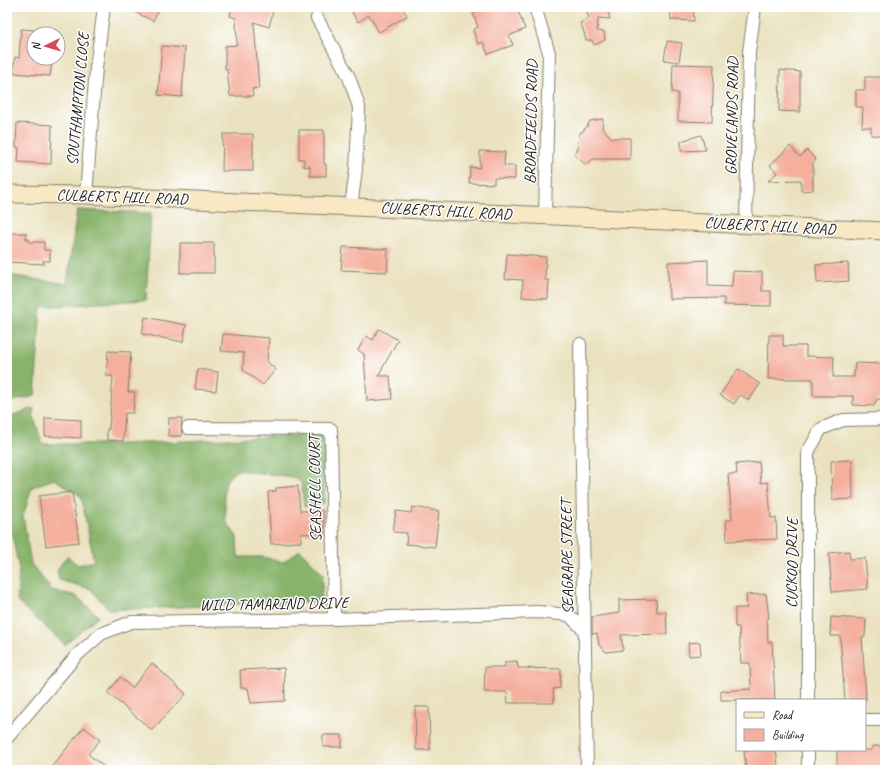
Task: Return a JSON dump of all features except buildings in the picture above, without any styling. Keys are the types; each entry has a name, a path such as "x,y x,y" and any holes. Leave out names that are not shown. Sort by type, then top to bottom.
{"street":[{"name":"SOUTHAMPTON CLOSE","path":"86,195 96,68 104,7"},
{"name":"BROADFIELDS ROAD","path":"535,7 549,53 545,216"},
{"name":"GROVELANDS ROAD","path":"746,225 749,52 755,7"},
{"path":"317,18 349,77 359,108 356,169 351,207"},
{"name":"CULBERTS HILL ROAD","path":"7,194 86,195 885,232"},
{"name":"SEAGRAPE STREET","path":"580,344 587,770"},
{"name":"CUCKOO DRIVE","path":"808,699 808,452 821,429 843,420 885,419"},
{"name":"SEASHELL COURT","path":"188,428 331,428 334,619"},
{"name":"WILD TAMARIND DRIVE","path":"7,738 76,656 100,634 131,622 334,619 538,612 569,615 584,630"},
{"path":"866,720 885,720"},
{"path":"808,751 808,770"}],"green space":[{"path":"77,210 151,213 146,300 41,307 35,396 7,402 7,275 67,284"},
{"path":"34,408 33,414 42,444 124,444 327,434 324,503 304,507 301,482 292,477 237,470 227,479 224,490 226,521 237,537 238,557 263,557 283,562 300,550 323,574 321,601 109,610 91,589 59,580 57,570 67,556 78,565 94,561 81,496 54,479 32,487 23,516 31,564 52,590 76,596 98,616 65,645 17,601 19,569 12,534 7,493 7,417"}],"water":[{"path":"211,765 230,768 231,770 205,770"}]}
